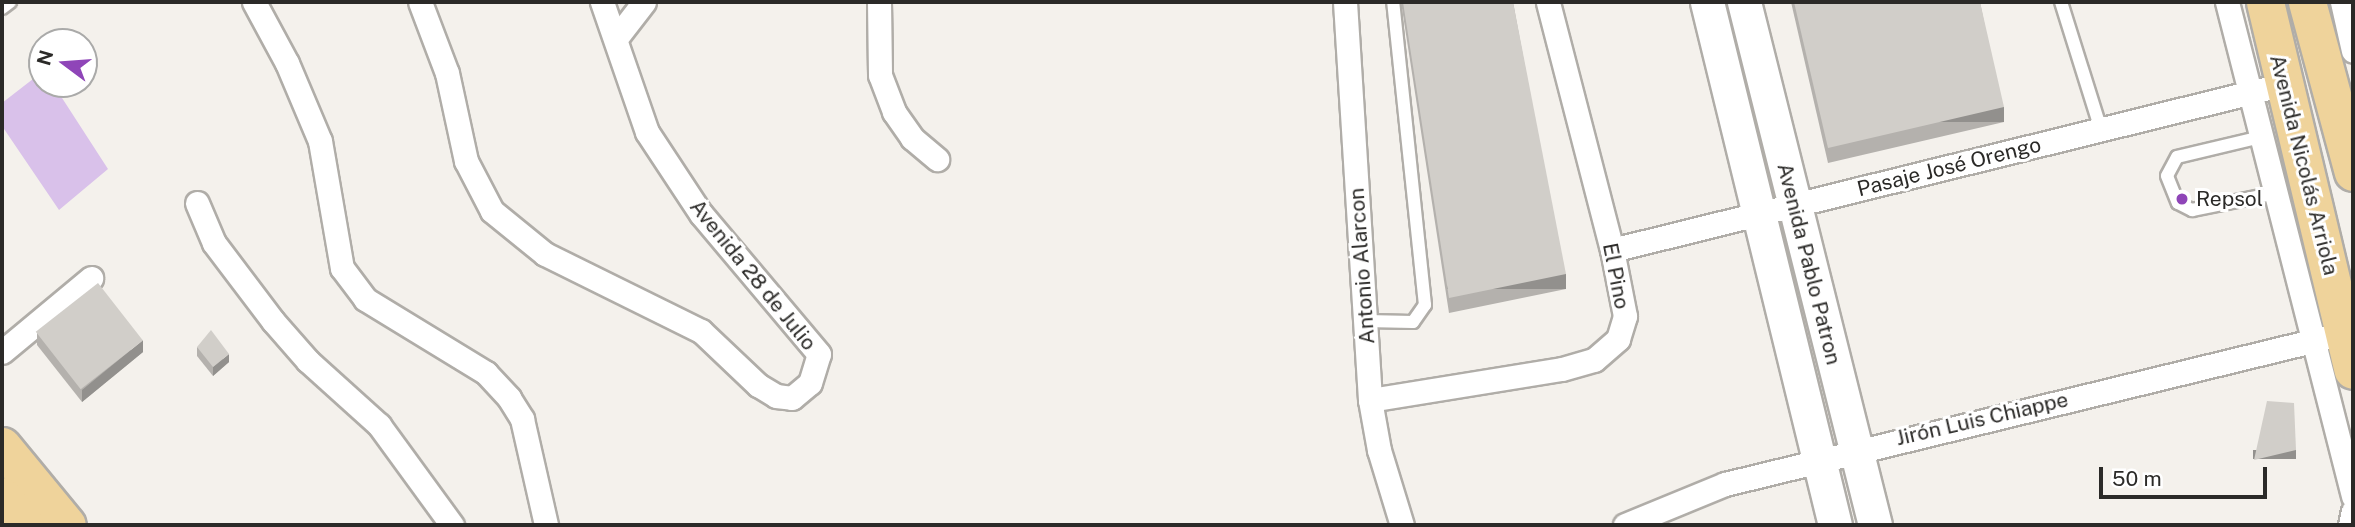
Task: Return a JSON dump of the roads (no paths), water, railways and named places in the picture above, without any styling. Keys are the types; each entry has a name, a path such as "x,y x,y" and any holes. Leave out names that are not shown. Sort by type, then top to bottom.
{"main road":[{"name":"Avenida Nicolás Arriola","path":"2265,2 2285,84 2329,337 2353,370"},
{"name":"Avenida Nicolás Arriola","path":"2332,8 2352,164"},
{"path":"2,446 67,525"},
{"path":"2,496 25,525"}],"street":[{"path":"254,2 287,63 320,141 342,268 365,299 486,373 509,398 522,419 546,525"},
{"name":"Avenida 28 de Julio","path":"420,2 447,74 466,161 492,211 545,254 701,331 758,384 776,396 792,398 810,383 819,354 701,215 648,132 618,37 602,2"},
{"path":"618,37 644,2"},
{"path":"879,2 877,46 889,100 912,138 937,159"},
{"name":"Antonio Alarcon","path":"1345,2 1370,400 1379,450 1402,525"},
{"name":"El Pino","path":"1370,400 1594,360 1618,340 1625,316 1612,250 1548,2"},
{"name":"Avenida Pablo Patron","path":"1707,2 1835,525"},
{"name":"Avenida Pablo Patron","path":"1744,2 1875,525"},
{"path":"2227,2 2276,193 2329,337 2353,496"},
{"path":"2332,8 2353,51"},
{"name":"Pasaje José Orengo","path":"1612,250 2285,84"},
{"path":"1734,108 1770,106"},
{"path":"197,203 214,243 273,321 308,360 379,425 452,525"},
{"path":"2,352 91,278"},
{"name":"Jirón Luis Chiappe","path":"1626,525 1725,484 1817,459 2329,337"},
{"path":"2350,525 2353,511"}],"lane":[{"path":"2,8 10,2"},
{"path":"1366,321 1413,322 1425,305 1393,2"},
{"path":"2061,2 2101,130"},
{"path":"2261,137 2177,158 2167,176 2178,203 2192,210 2276,193"}],"place":[{"name":"Repsol","path":"2182,199"}]}
